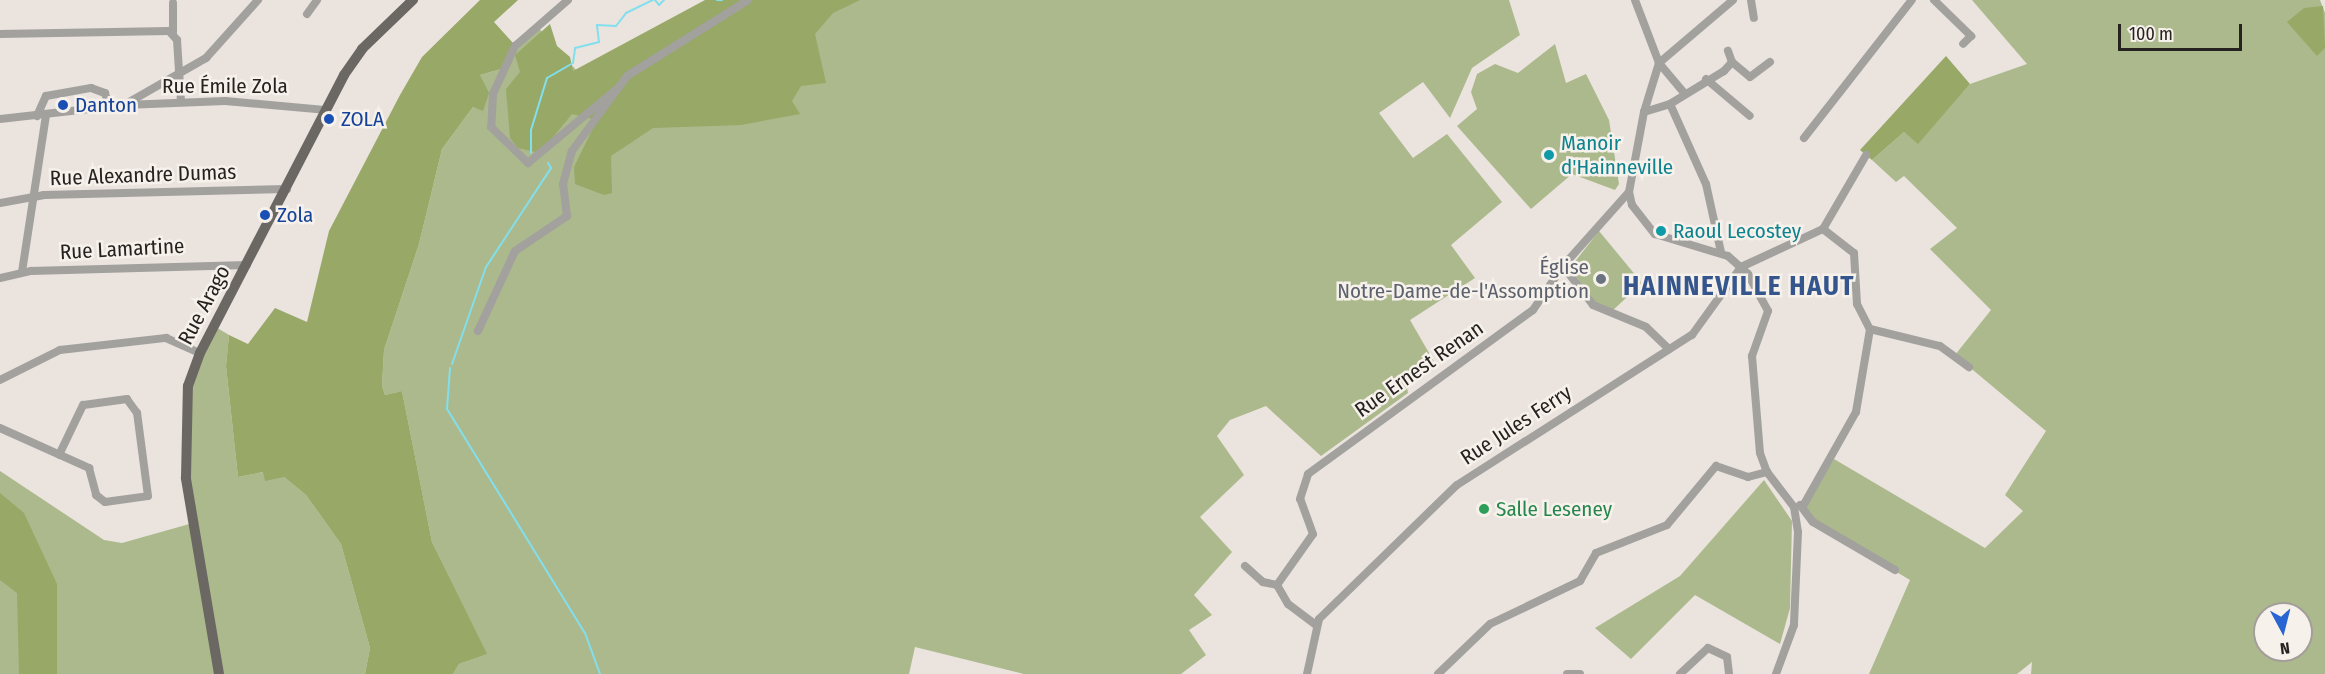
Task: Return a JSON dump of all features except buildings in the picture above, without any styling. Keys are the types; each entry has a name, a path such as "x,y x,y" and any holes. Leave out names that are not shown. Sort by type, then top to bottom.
{"main road":[{"name":"Rue Arago","path":"219,674 186,478 187,395 200,353 287,189 325,110 362,49 413,0"}],"street":[{"path":"124,105 179,76 221,44 258,0"},
{"path":"307,14 317,0"},
{"path":"568,0 514,46 490,108 497,137 528,163 619,87"},
{"path":"478,331 515,251 567,216 563,184 569,159 619,87 638,65 748,0"},
{"path":"1635,0 1659,63 1684,93"},
{"path":"1733,0 1659,63 1644,112 1629,192 1635,213 1655,234 1721,252 1741,267 1768,311 1754,347 1752,374 1767,472 1794,507 1796,614 1776,674"},
{"path":"1751,0 1754,18"},
{"path":"1804,138 1912,0"},
{"path":"1934,0 1971,36 1963,44"},
{"path":"173,3 173,33 181,102"},
{"path":"0,34 75,29 173,33"},
{"path":"1728,51 1732,62 1750,77 1770,62"},
{"path":"1644,112 1670,104 1732,62"},
{"path":"1706,79 1750,116"},
{"path":"22,272 46,96 91,88 105,93 109,107"},
{"name":"Rue Émile Zola","path":"0,120 124,105 181,102 303,104 325,110"},
{"path":"1670,104 1706,184 1721,252"},
{"path":"1741,267 1823,229 1866,155"},
{"name":"Rue Alexandre Dumas","path":"0,203 34,196 287,189"},
{"name":"Rue Ernest Renan","path":"1277,585 1313,534 1300,492 1319,462 1515,324 1547,294 1563,266 1629,192"},
{"path":"1803,506 1838,453 1856,412 1870,329 1857,304 1854,253 1823,229"},
{"name":"Rue Lamartine","path":"0,278 22,272 247,265"},
{"path":"1563,266 1593,305 1646,327 1669,349"},
{"name":"Rue Jules Ferry","path":"1316,624 1457,485 1695,332 1741,267"},
{"path":"1870,329 1940,346 1969,367"},
{"path":"0,380 60,350 166,338 200,353"},
{"path":"0,428 59,455 88,468 96,495 105,502 148,496 137,413 127,399 83,405 59,455"},
{"path":"1438,674 1490,624 1580,581 1596,554 1666,525 1716,466 1748,477 1767,472"},
{"path":"1794,507 1803,506"},
{"path":"1803,506 1813,522 1895,570"},
{"path":"1245,566 1263,582 1277,585 1288,604 1316,624 1314,662 1307,674"},
{"path":"1680,674 1708,648 1727,657 1729,674"},
{"path":"1567,674 1580,674"}],"green space":[{"path":"480,0 518,0 494,22 513,43 501,69 480,75 489,93 483,111 473,107 442,149 419,244 384,350 382,386 385,395 402,391 432,542 487,654 459,664 453,674 365,674 370,648 341,544 306,495 284,477 265,481 263,472 238,477 226,366 229,335 248,344 275,308 307,322 329,231 400,95 422,57"},
{"path":"705,0 860,0 833,13 815,34 826,83 801,86 792,101 800,114 741,125 653,128 611,156 612,193 604,195 575,184 574,167 597,120 572,114 540,153 518,148 510,138 506,89 520,72 515,55 550,24 557,46 570,57 573,71"},
{"path":"748,0 1509,0 1520,35 1472,68 1450,118 1423,82 1379,113 1413,158 1447,134 1502,202 1451,245 1475,278 1410,320 1436,365 1407,387 1408,393 1321,456 1266,406 1230,420 1217,436 1244,475 1200,517 1232,552 1194,595 1212,615 1189,630 1206,655 1181,674 1024,674 915,647 909,674 453,674 459,664 486,654 432,542 402,391 385,395 382,386 384,350 419,244 442,149 473,107 483,110 480,75 501,69 537,26 593,89"},
{"path":"1972,0 2320,0 2325,13 2325,674 2031,674 2032,662 2017,674 1869,674 1910,580 1813,522 1803,506 1834,459 1985,548 2023,511 2005,495 2046,431 1955,355 1991,310 1930,249 1957,228 1904,176 1896,182 1872,160 1904,132 1918,143 1970,84 2027,64"},
{"path":"2323,6 2325,48 2317,56 2287,22 2304,8"},
{"path":"1555,44 1566,83 1586,74 1609,120 1619,184 1615,190 1572,174 1531,209 1457,126 1477,109 1471,92 1477,74 1495,64 1518,73"},
{"path":"1946,56 1970,84 1918,144 1904,132 1872,160 1860,150"},
{"path":"1599,231 1642,283 1611,312 1596,304 1570,268"},
{"path":"214,326 229,335 226,366 238,477 263,472 284,477 306,495 341,544 370,648 365,674 0,674 0,471 104,540 122,543 193,523 186,478 188,386"},
{"path":"1764,480 1792,521 1790,608 1780,644 1695,595 1631,659 1595,628 1680,576"},
{"path":"0,493 24,513 57,584 57,674 19,674 17,593 0,580"}],"waterway":[{"path":"531,153 531,130 547,78 573,63 575,48 599,42 597,25 616,26 626,13 653,0"},
{"path":"655,0 659,5 664,0"},
{"path":"717,0 722,0"},
{"path":"452,364 486,267 551,168 548,163"},
{"path":"450,368 447,409 585,633 600,674"}],"place":[{"name":"Danton","path":"63,105"},
{"name":"ZOLA","path":"329,119"},
{"name":"Manoir d'Hainneville","path":"1549,155"},
{"name":"Zola","path":"265,215"},
{"name":"Raoul Lecostey","path":"1661,231"},
{"name":"Église Notre-Dame-de-l'Assomption","path":"1601,279"},
{"name":"Salle Leseney","path":"1484,509"}],"district":[{"name":"HAINNEVILLE HAUT","path":"1739,287"}]}
